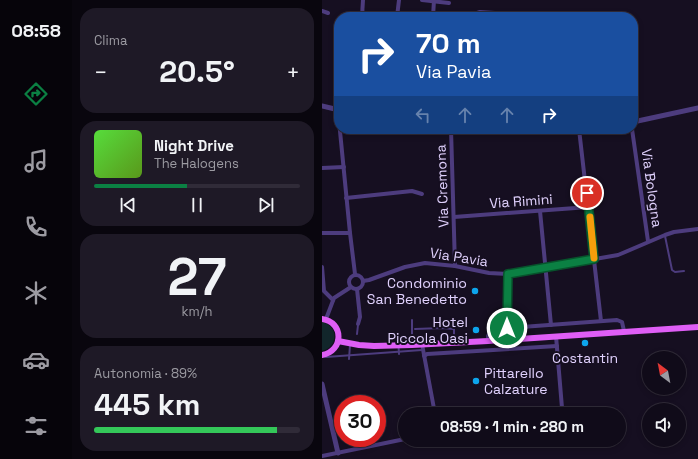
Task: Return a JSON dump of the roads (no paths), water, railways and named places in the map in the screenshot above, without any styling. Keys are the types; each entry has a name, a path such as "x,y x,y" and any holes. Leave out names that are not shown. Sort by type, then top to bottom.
{"main road":[{"path":"322,355 331,352 338,341 338,330 331,322 324,319"},
{"path":"338,341 399,350 412,345 422,347 454,342 698,327"}],"street":[{"path":"362,12 363,0"},
{"path":"398,12 399,0"},
{"path":"422,0 449,3"},
{"path":"433,12 434,1"},
{"path":"322,11 328,13"},
{"path":"322,106 334,109"},
{"path":"638,121 698,108"},
{"path":"339,134 344,166 346,198 355,274"},
{"name":"Via Cremona","path":"451,134 455,266"},
{"path":"580,134 601,321"},
{"name":"Via Bologna","path":"594,259 618,255 648,241 633,134"},
{"path":"322,168 344,166"},
{"path":"346,198 412,191 422,194"},
{"name":"Via Rimini","path":"454,217 589,207"},
{"path":"540,211 551,325"},
{"path":"648,241 674,232 698,229"},
{"path":"322,233 350,233"},
{"name":"Via Pavia","path":"363,281 420,263 455,266 489,273 508,274 594,259"},
{"path":"322,267 323,291 333,300"},
{"path":"355,274 360,275 363,281 362,286 357,289"},
{"path":"355,274 349,278 348,283 351,287 357,289"},
{"path":"507,328 508,274"},
{"path":"324,319 333,300 351,287"},
{"path":"357,289 360,317 358,324"},
{"path":"488,341 488,336 493,329 601,321 617,320 622,322 624,331"},
{"path":"556,336 562,407"},
{"path":"424,356 427,354 557,346"},
{"path":"422,347 434,407"},
{"path":"322,384 338,453"},
{"path":"322,456 398,440"}],"lane":[{"path":"665,235 672,270 675,272 684,271"},
{"path":"412,320 412,345"},
{"path":"357,334 358,324"},
{"path":"415,329 454,327 454,342"},
{"path":"398,337 399,350"},
{"path":"349,359 350,343"},
{"path":"322,355 326,357 349,356 422,347"}],"place":[{"name":"Condominio San Benedetto","path":"475,291"},
{"name":"Hotel Piccola Oasi","path":"476,330"},
{"name":"Costantin","path":"585,343"},
{"name":"Pittarello Calzature","path":"476,381"}]}
